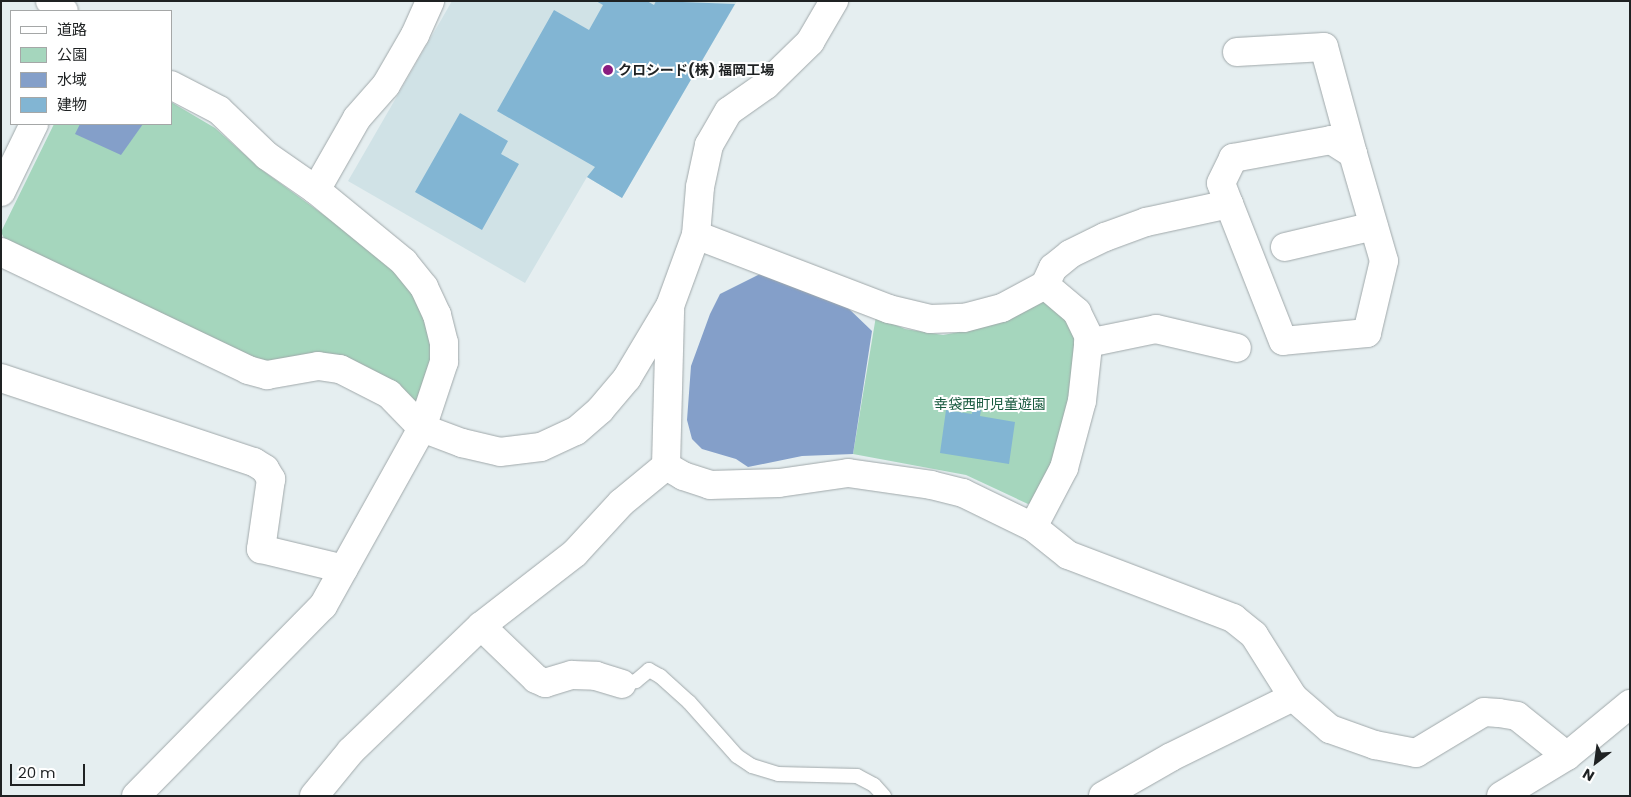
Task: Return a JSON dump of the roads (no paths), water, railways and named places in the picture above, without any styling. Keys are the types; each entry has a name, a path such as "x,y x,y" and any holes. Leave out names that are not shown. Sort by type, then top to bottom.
{"street":[{"path":"50,1 63,10"},
{"path":"316,190 358,118 386,85 415,35 430,1"},
{"path":"1,252 248,370 267,375 318,366 340,369 389,394 422,428 462,443 500,452 541,447 576,431 600,410 627,378 670,306 696,235 700,186 714,136 729,111 766,86 810,42 834,1"},
{"path":"1237,52 1324,47 1384,261 1367,333 1283,341 1221,183 1232,158 1331,140 1353,154"},
{"path":"136,796 298,634 323,606 422,428 444,362 444,343 437,315 424,287 404,262 316,190 267,156 219,110 172,86"},
{"path":"1,192 34,125"},
{"path":"696,235 832,289 889,309 930,319 964,318 1002,308 1045,285 1053,268 1105,237 1146,222 1229,204"},
{"path":"1286,247 1374,226"},
{"path":"1033,527 1064,468 1082,401 1089,337 1077,312 1045,285"},
{"path":"314,796 351,751 481,626 575,553 621,503 666,466 670,306"},
{"path":"1088,343 1156,329 1236,348"},
{"path":"1,378 254,462 265,469 272,479 262,549 344,569"},
{"path":"666,466 683,476 710,485 779,483 848,473 930,485 963,493 1033,527 1068,555 1233,618 1254,636 1293,696 1330,729 1375,744 1416,753 1484,712 1499,713 1516,716 1567,756"},
{"path":"481,626 536,679 545,683 572,675 596,676 622,684"},
{"path":"1103,796 1171,757 1293,696"},
{"path":"1501,796 1531,788 1630,704"}],"lane":[{"path":"622,684 636,681 649,670 660,676 689,702 730,749 752,766 778,774 856,776 874,784 884,796"}],"water":[{"path":"80,125 142,125 121,155 75,134"},
{"path":"762,273 847,307 872,331 853,454 802,456 748,467 736,459 702,449 692,439 687,420 691,366 710,314 720,294"}],"place":[{"name":"クロシード(株) 福岡工場","path":"608,70"}],"park label":[{"name":"幸袋西町児童遊園","path":"990,404"}]}
